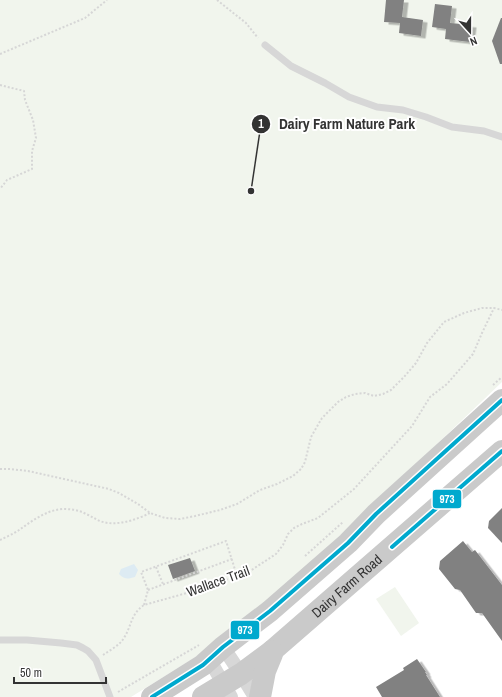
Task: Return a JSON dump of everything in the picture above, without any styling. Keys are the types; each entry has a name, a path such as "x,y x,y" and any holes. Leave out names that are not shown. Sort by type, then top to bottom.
{"main road":[{"path":"152,697 203,665 212,649 270,610 348,543 497,393"},
{"name":"Dairy Farm Road","path":"203,697 232,685 502,451"},
{"path":"348,543 346,556 346,559 348,560 399,540"},
{"path":"260,697 265,671 272,651"}],"street":[{"path":"212,649 232,685"},
{"path":"212,649 232,685 255,697"}],"lane":[{"path":"265,45 291,66 349,97 377,107 403,110 452,127 484,131 502,137"},
{"path":"0,640 27,640 77,645 88,651 96,660 110,697"}],"path":[{"path":"0,54 86,18 107,0"},
{"path":"217,0 246,23 265,45"},
{"path":"0,85 24,91 25,100 33,120 36,138 32,151 32,169 7,180 0,189"},
{"path":"0,469 28,471 109,489 138,504 150,514 165,518 180,519 220,510 237,504 260,490 293,476 301,469 305,462 311,437 322,418 338,402 346,397 365,393 374,396 391,390 404,378 416,363 427,343 444,322 464,313 482,308 502,310"},
{"name":"Wallace Trail","path":"144,605 201,589 250,571 276,554 283,545 288,534 294,528 318,518 354,489 412,426 430,397 447,384 473,354 494,308"},
{"path":"497,393 502,377"},
{"path":"0,540 18,531 45,514 61,509 79,511 101,522 107,523 125,522 150,514"},
{"path":"302,559 343,522"},
{"path":"96,660 121,642 128,632 134,614 138,608 144,605 148,590 141,572 226,541 237,576"},
{"path":"148,590 232,558"},
{"path":"156,567 163,584"},
{"path":"110,697 212,649"}],"shaded area":[{"path":"0,0 502,0 502,382 350,527 258,609 202,653 131,697 0,697"},
{"path":"134,564 138,570 135,577 127,578 119,574 121,569"},
{"path":"395,587 419,623 401,636 376,599"}],"building":[{"path":"386,0 404,0 402,17 423,20 421,36 399,33 400,23 384,22"},
{"path":"435,4 452,6 450,23 472,25 470,42 445,39 446,29 432,27"},
{"path":"501,18 502,64 500,64 492,41"},
{"path":"502,508 502,543 488,528 489,521"},
{"path":"463,541 472,552 475,550 502,585 502,641 482,613 476,613 460,590 455,589 439,569 440,561"},
{"path":"190,558 195,571 173,579 168,565"},
{"path":"417,659 440,697 382,697 376,687 404,670 403,668"}],"transit line":[{"name":"973","path":"152,697 203,665 223,647 270,611 348,543 376,514 502,400"},
{"name":"973","path":"392,547 502,451"}],"place":[{"name":"Dairy Farm Nature Park","path":"251,191"}]}
